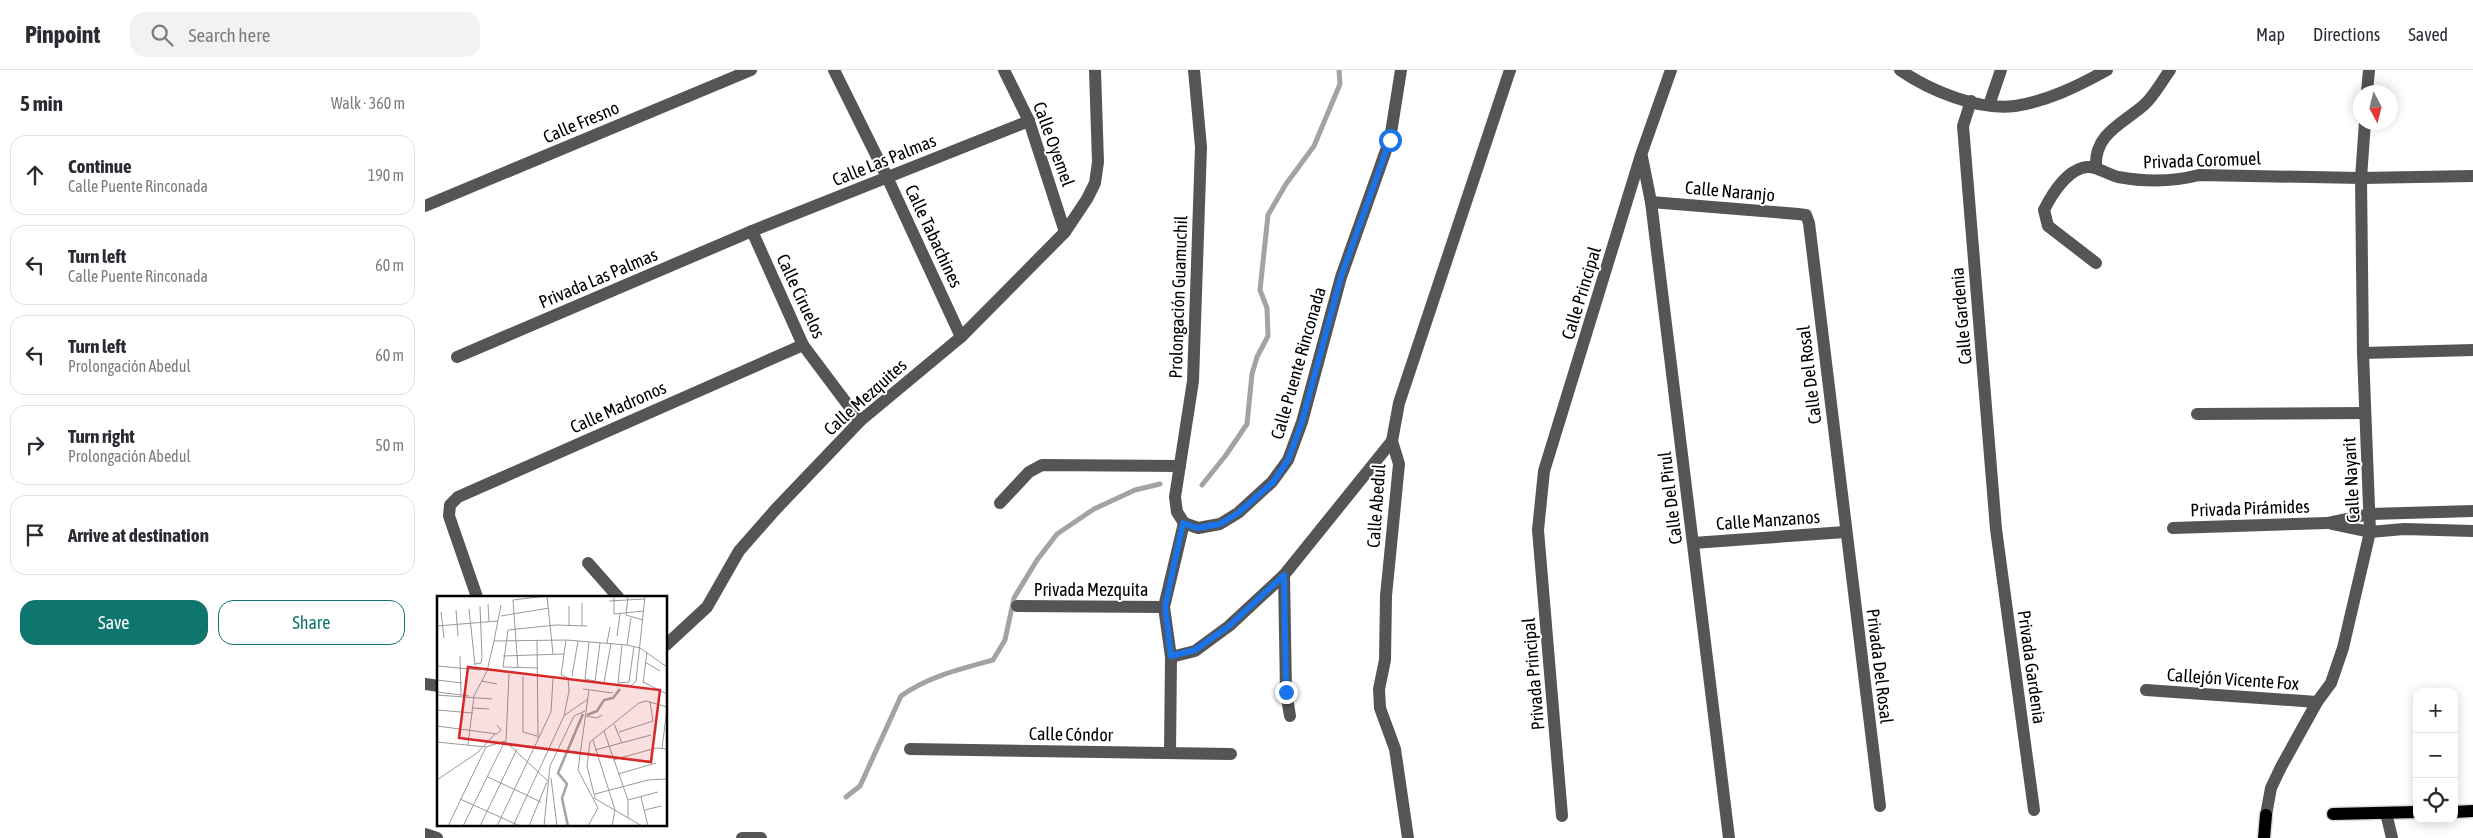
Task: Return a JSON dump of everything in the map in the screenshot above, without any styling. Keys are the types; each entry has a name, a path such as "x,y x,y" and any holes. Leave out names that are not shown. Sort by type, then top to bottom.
{"main road":[{"path":"2458,812 2473,811"},
{"path":"2333,814 2413,812"},
{"path":"2264,838 2267,815"}],"street":[{"name":"Calle Fresno","path":"425,206 751,70"},
{"name":"Calle Tabachines","path":"834,70 961,337"},
{"name":"Calle Oyemel","path":"1004,70 1029,120 1065,232"},
{"name":"Calle Mezquites","path":"667,644 707,607 739,551 775,510 861,421 961,337 1065,232 1087,199 1095,183 1098,162 1095,70"},
{"name":"Prolongación Guamuchil","path":"1183,523 1177,512 1175,497 1187,427 1193,371 1201,147 1195,70"},
{"name":"Calle Puente Rinconada","path":"1183,523 1197,528 1220,524 1238,513 1273,482 1288,460 1302,422 1341,277 1390,140 1401,70"},
{"name":"Calle Abedul","path":"1407,838 1395,749 1380,708 1379,689 1385,660 1386,596 1399,464 1392,441 1399,403 1510,70"},
{"name":"Calle Principal","path":"1538,530 1545,471 1641,155 1671,70"},
{"path":"1900,70 1930,89 1989,106 2014,106 2068,91 2107,70"},
{"path":"1989,106 2001,70"},
{"path":"2096,264 2047,226 2043,210 2055,189 2081,168 2096,167 2095,154 2101,142 2122,120 2145,105 2170,70"},
{"path":"2368,85 2369,70"},
{"name":"Calle Gardenia","path":"1971,101 1963,126 1996,529"},
{"name":"Calle Las Palmas","path":"752,232 1029,120"},
{"name":"Calle Nayarit","path":"2267,815 2271,788 2317,702 2331,682 2343,648 2371,532 2363,353 2361,178 2364,130"},
{"name":"Calle Del Pirul","path":"1641,155 1651,202 1729,838"},
{"name":"Privada Coromuel","path":"2096,167 2115,176 2141,180 2177,180 2199,174 2361,178 2473,176"},
{"name":"Calle Naranjo","path":"1651,202 1806,215"},
{"name":"Calle Del Rosal","path":"1806,215 1809,223 1845,532"},
{"name":"Calle Ciruelos","path":"752,232 803,345 861,421"},
{"name":"Privada Las Palmas","path":"457,356 752,232"},
{"name":"Calle Madronos","path":"477,596 449,516 450,506 458,497 803,345"},
{"path":"2363,353 2473,350"},
{"path":"2197,414 2365,413"},
{"path":"1171,656 1195,650 1202,646 1229,626 1284,575 1392,441"},
{"path":"1000,503 1029,472 1042,465 1179,466"},
{"name":"Privada Pirámides","path":"2173,528 2327,523 2370,514 2473,511"},
{"path":"1170,753 1171,656 1165,607 1183,523"},
{"name":"Privada Pirámides","path":"2327,523 2371,532 2404,529 2473,530"},
{"name":"Privada Gardenia","path":"1996,529 2034,810"},
{"name":"Privada Principal","path":"1538,530 1562,816"},
{"name":"Calle Manzanos","path":"1693,543 1845,532"},
{"name":"Privada Del Rosal","path":"1845,532 1880,806"},
{"path":"588,563 616,596"},
{"path":"1284,575 1286,692 1290,716"},
{"name":"Privada Mezquita","path":"1017,606 1165,607"},
{"name":"Callejón Vicente Fox","path":"2146,690 2317,702"},
{"name":"Calle Cóndor","path":"910,748 1231,754"},
{"path":"2386,813 2393,838"},
{"path":"425,834 437,838"},
{"path":"742,838 761,838"}],"waterway":[{"path":"1202,485 1226,455 1247,424 1252,374 1257,357 1268,336 1267,308 1260,290 1268,215 1286,184 1314,146 1340,84 1339,70"},
{"path":"846,797 860,786 901,696 934,678 993,660 1005,640 1014,598 1037,560 1057,534 1094,509 1135,490 1160,484"}],"route":[{"path":"1286,692 1284,575 1229,626 1195,650 1171,656 1165,607 1174,559 1183,523 1197,528 1220,524 1238,513 1273,482 1288,460 1302,422 1341,277 1390,140"}]}
